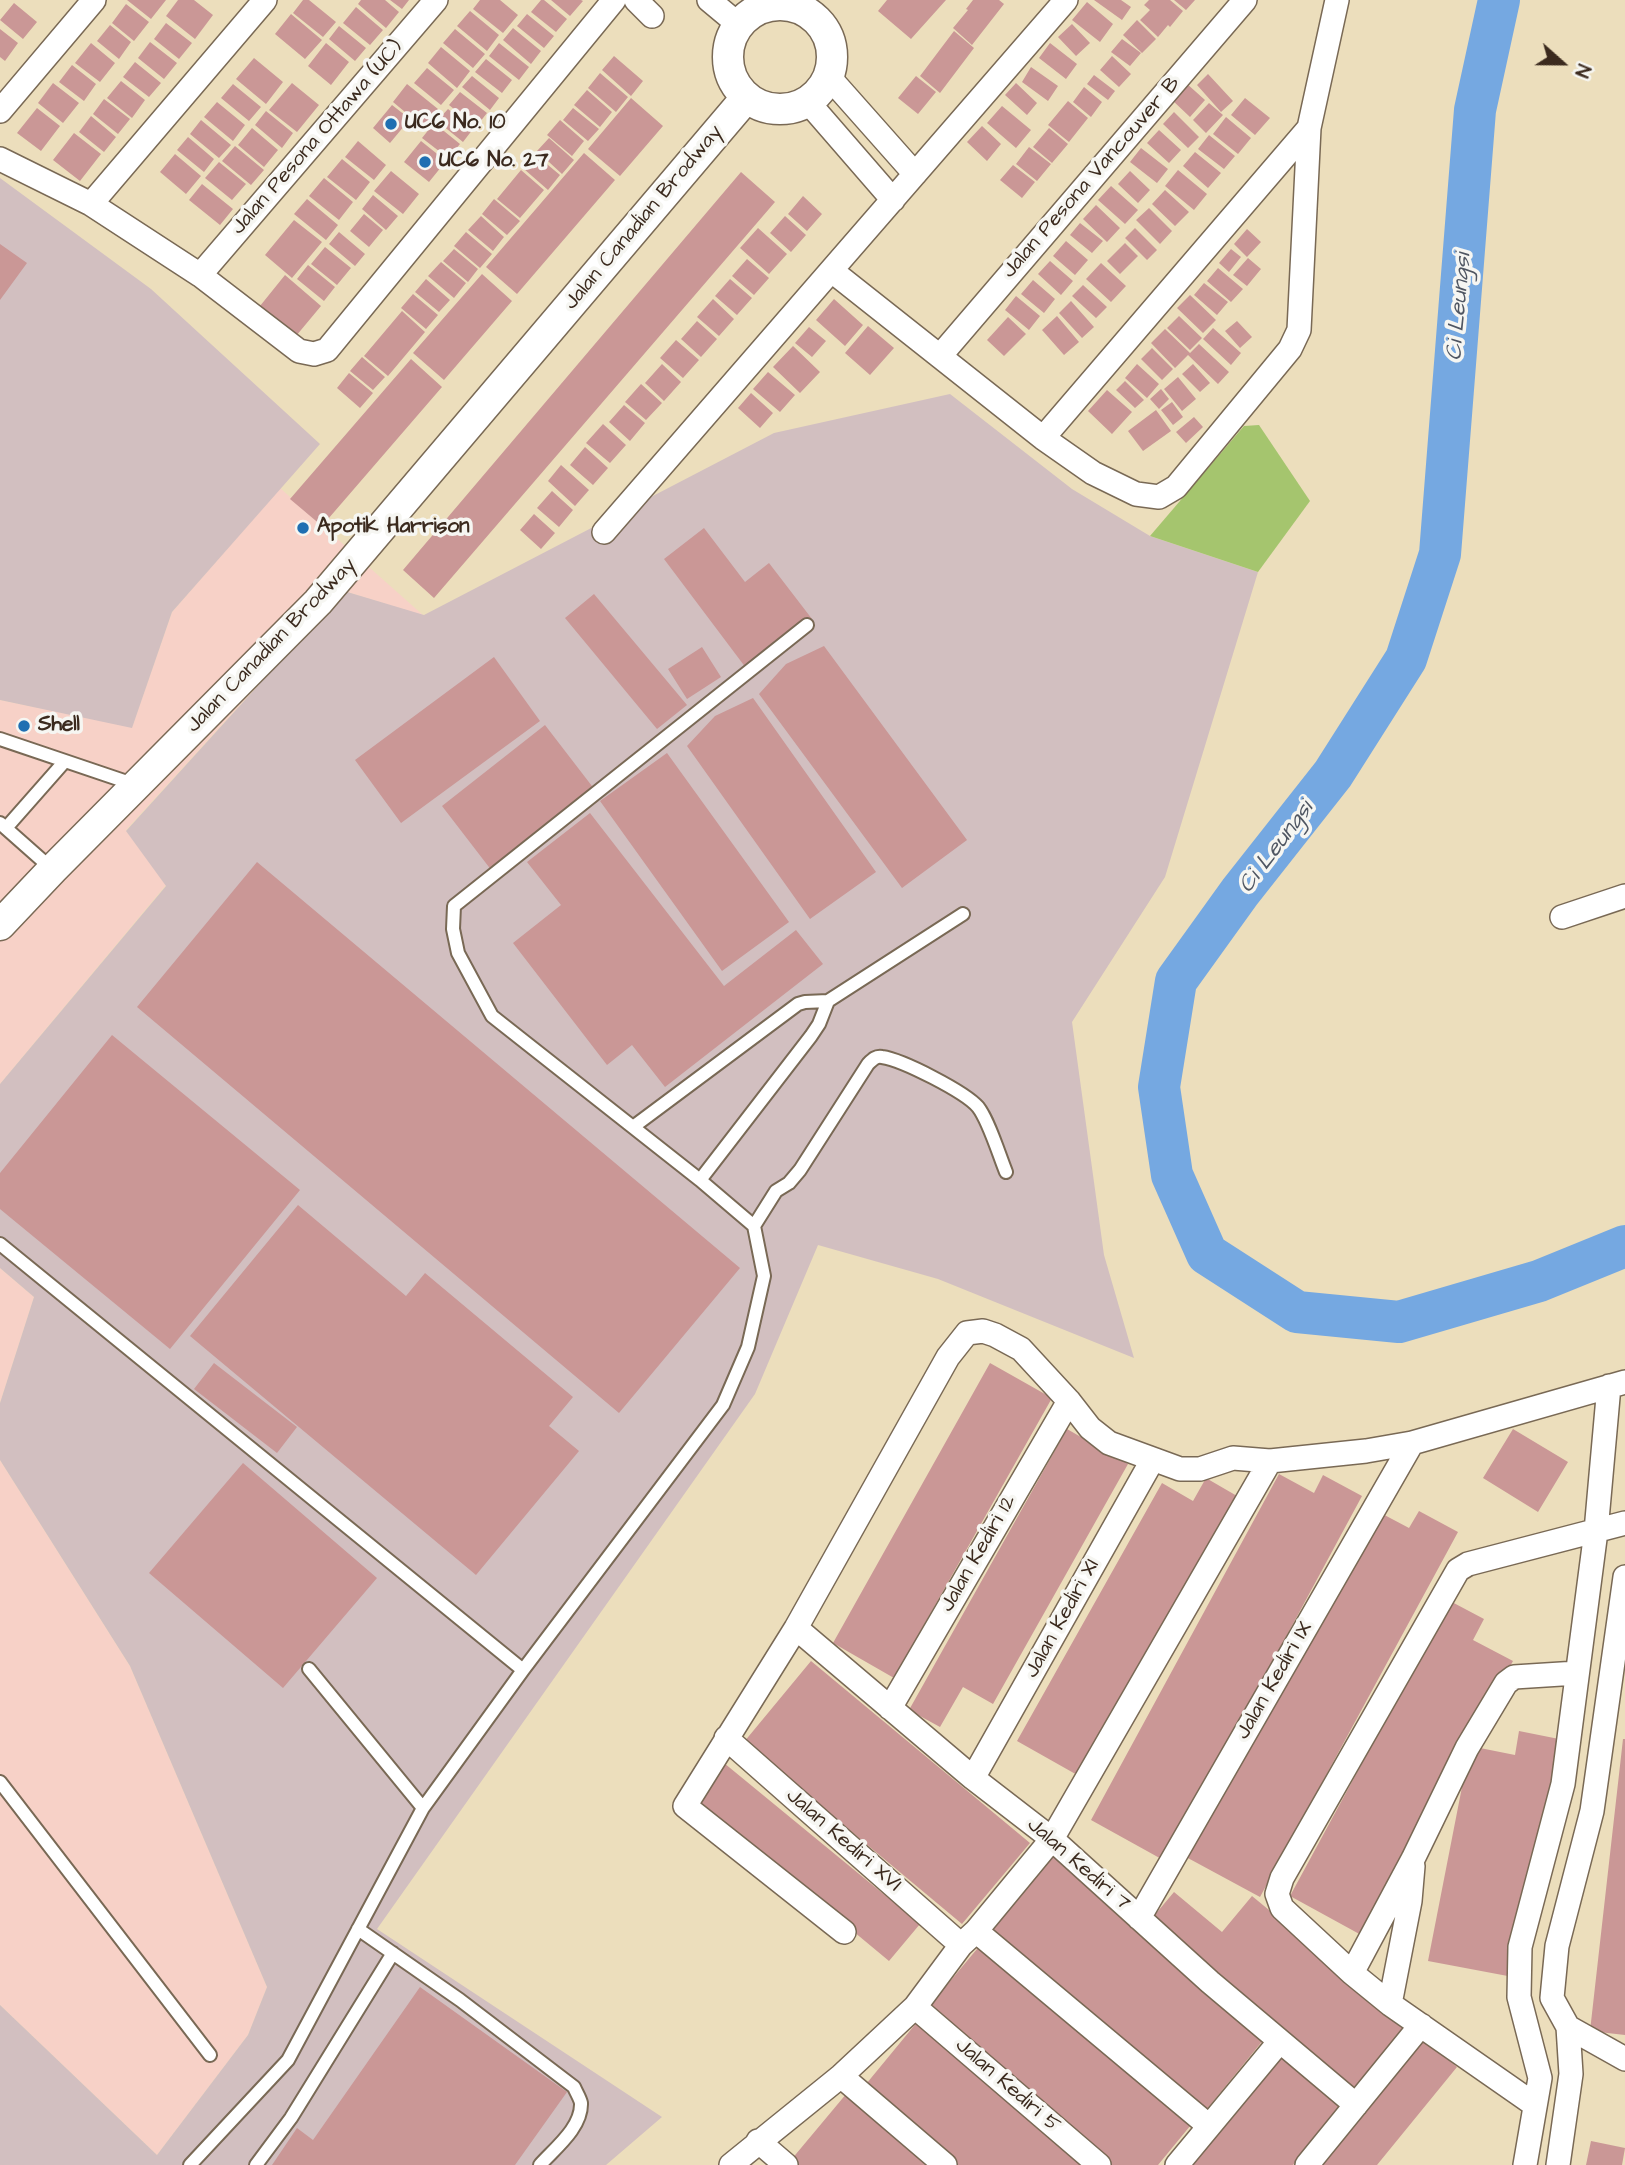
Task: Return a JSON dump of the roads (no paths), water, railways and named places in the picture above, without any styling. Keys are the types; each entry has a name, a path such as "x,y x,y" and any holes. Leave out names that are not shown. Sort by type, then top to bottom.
{"street":[{"path":"0,111 94,0"},
{"path":"91,204 265,0"},
{"name":"Jalan Pesona Ottawa (UC)","path":"200,275 436,0"},
{"path":"0,159 91,204 200,275 299,351 314,354 327,350 614,0"},
{"path":"636,0 652,16"},
{"path":"709,0 739,25"},
{"path":"604,532 1066,0"},
{"name":"Jalan Pesona Vancouver B","path":"940,356 1245,0"},
{"path":"832,271 1043,438 1093,473 1136,494 1159,497 1176,487 1290,349 1299,330 1309,128 1338,0"},
{"path":"783,5 822,8 833,61 821,92 793,109 776,110 760,106 746,98 736,86 728,55 739,25 751,14 767,7 783,5"},
{"path":"829,77 915,174"},
{"name":"Jalan Canadian Brodway","path":"0,925 318,602 746,98"},
{"path":"808,102 893,200"},
{"path":"1043,438 1309,128"},
{"path":"1562,917 1625,896"},
{"path":"844,1932 685,1806 796,1628 948,1357 967,1333 983,1331 1021,1349 1090,1428 1109,1443 1180,1469 1200,1469 1233,1458 1270,1461 1366,1451 1412,1443 1617,1384 1563,1784 1520,1947 1519,1997 1540,2078 1525,2165"},
{"name":"Jalan Kediri 12","path":"890,1708 1069,1401"},
{"name":"Jalan Kediri IX","path":"1139,1918 1412,1443"},
{"name":"Jalan Kediri XI","path":"973,1778 1153,1459"},
{"path":"731,2165 841,2076 915,2007 1052,1839 1270,1461"},
{"path":"1535,2105 1390,2004 1352,1973 1282,1908 1277,1894 1282,1878 1458,1570 1468,1564 1625,1523"},
{"path":"1558,2165 1571,2074 1568,2027 1552,1997 1557,1946 1592,1811 1625,1577"},
{"name":"Jalan Kediri 7","path":"796,1628 973,1778 1052,1839 1139,1918 1356,2105"},
{"path":"1352,1973 1413,1859 1467,1748 1506,1683 1514,1677 1577,1673"},
{"name":"Jalan Kediri XVI","path":"726,1738 969,1938 1209,2126"},
{"path":"1390,2004 1410,1901 1413,1859"},
{"name":"Jalan Kediri 5","path":"915,2007 1099,2165"},
{"path":"1307,2165 1422,2025"},
{"path":"1568,2027 1625,2059"},
{"path":"1177,2165 1280,2041"},
{"path":"841,2076 945,2165"},
{"path":"758,2141 786,2165"}],"lane":[{"path":"190,2165 288,2060 423,1808 523,1670 723,1405 748,1348 764,1276 754,1226 700,1180 492,1016 458,953 453,929 454,906 807,625"},
{"path":"0,739 137,785"},
{"path":"53,869 3,826 65,761"},
{"path":"633,1127 799,1004 828,1001 963,914"},
{"path":"700,1180 820,1024 828,1001"},
{"path":"754,1226 776,1191 789,1183 800,1170 863,1072 875,1058 882,1057 916,1070 970,1098 981,1110 1006,1172"},
{"path":"0,1244 523,1670"},
{"path":"309,1669 423,1808"},
{"path":"0,1782 210,2056"},
{"path":"358,1929 460,2000 574,2087 581,2101 579,2115 570,2132 540,2165"},
{"path":"256,2165 291,2118 393,1953"}],"waterway":[{"name":"Ci Leungsi","path":"1499,0 1475,110 1440,554 1406,659 1333,774 1240,892 1176,981 1159,1087 1172,1175 1207,1254 1297,1312 1399,1322 1539,1281 1625,1246"}],"place":[{"name":"UC6 No. 10","path":"391,124"},
{"name":"UC6 No. 27","path":"425,162"},
{"name":"Apotik Harrison","path":"303,528"},
{"name":"Shell","path":"24,726"}]}
